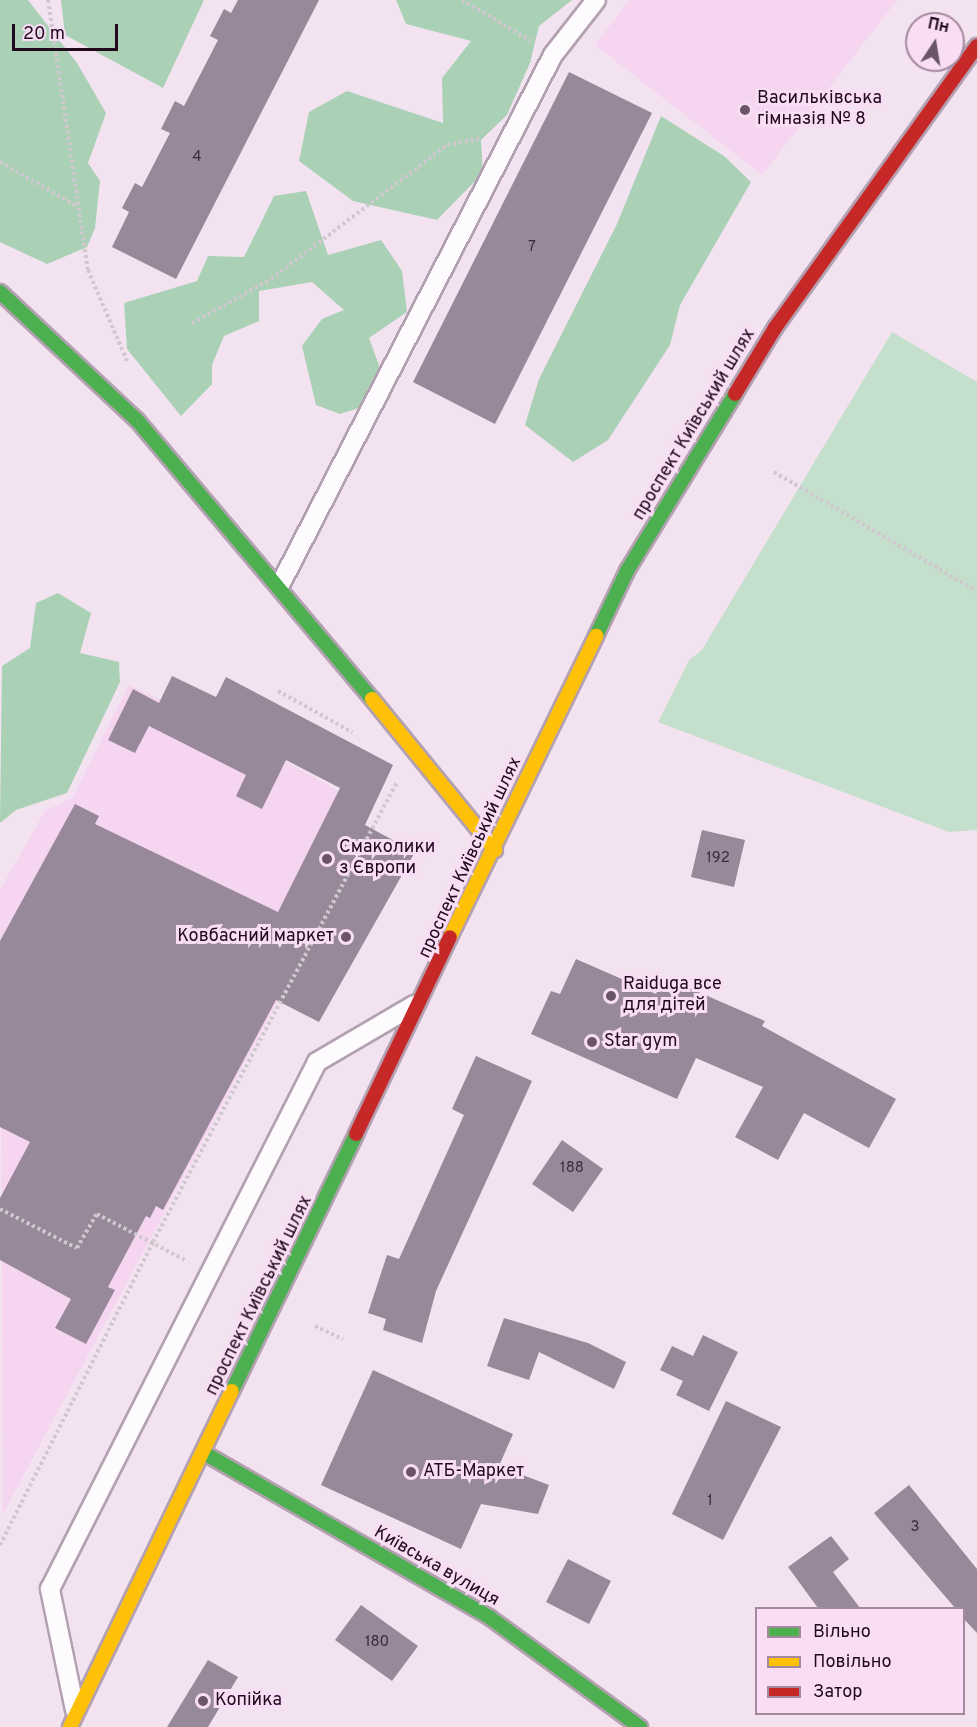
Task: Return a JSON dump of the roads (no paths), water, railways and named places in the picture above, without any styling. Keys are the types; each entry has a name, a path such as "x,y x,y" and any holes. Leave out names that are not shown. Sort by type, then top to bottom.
{"main road":[{"name":"проспект Київський шлях","path":"73,1720 424,999 627,570 776,328 977,46"},
{"path":"0,292 137,420 280,585 495,850"},
{"name":"Київська вулиця","path":"204,1453 489,1617 640,1727"}],"lane":[{"path":"280,585 553,55 596,0"},
{"path":"73,1720 50,1589 317,1062 424,999"}],"place":[{"name":"Васильківська гімназія № 8","path":"745,110"},
{"name":"Смаколики з Європи","path":"327,859"},
{"name":"Ковбасний маркет","path":"346,937"},
{"name":"Raiduga все для дітей","path":"611,996"},
{"name":"Star gym","path":"592,1042"},
{"name":"АТБ-Маркет","path":"411,1472"},
{"name":"Копійка","path":"203,1701"}]}
